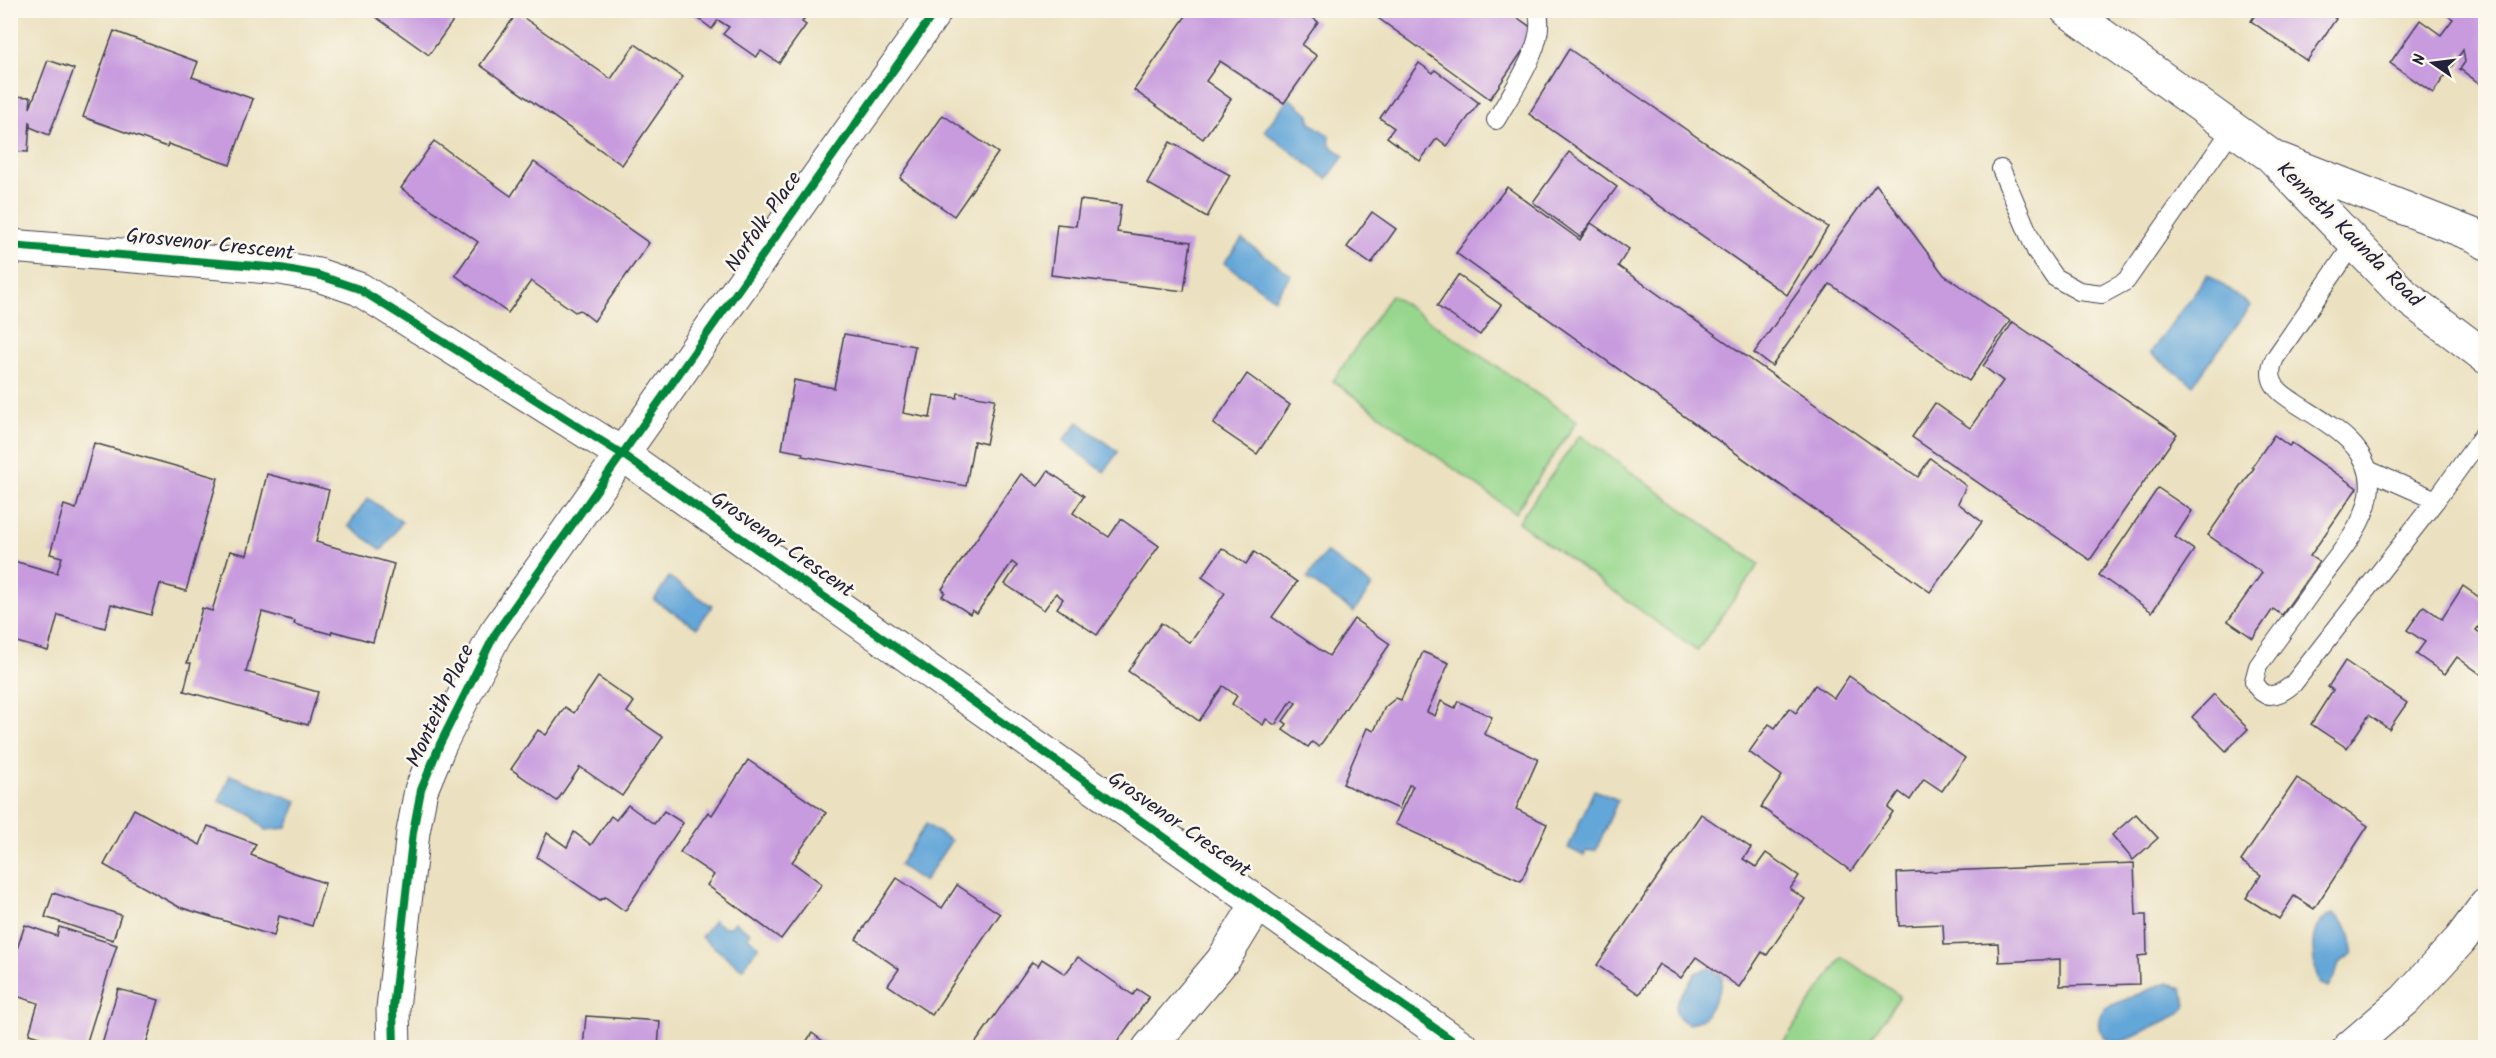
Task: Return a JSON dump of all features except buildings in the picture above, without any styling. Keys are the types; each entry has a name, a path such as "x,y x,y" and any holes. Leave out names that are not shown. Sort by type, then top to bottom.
{"street":[{"name":"Norfolk Place","path":"622,454 936,10"},
{"name":"Kenneth Kaunda Road","path":"2067,10 2271,156 2405,296 2486,357"},
{"name":"Kenneth Kaunda Road","path":"2271,156 2476,236 2486,243"},
{"name":"Grosvenor Crescent","path":"10,246 281,268 318,275 359,289 622,454 1463,1047"},
{"name":"Monteith Place","path":"394,1047 393,1008 413,832 421,790 440,744 495,634 622,454"},
{"path":"1149,1047 1223,960 1258,903"},
{"path":"2349,1047 2405,1000 2460,940 2486,905"}],"lane":[{"path":"1496,120 1535,48 1540,18 1537,10"},
{"path":"2001,169 2036,250 2054,277 2079,291 2102,294 2126,281 2233,128"},
{"path":"2355,242 2275,358 2271,367 2271,376 2279,391 2346,437 2357,448 2368,470 2370,483 2367,506 2349,539 2258,666 2254,681 2263,693 2282,694 2293,684 2436,500 2486,431"},
{"path":"2368,470 2436,500"}],"green space":[{"path":"1391,295 1577,421 1515,513 1333,381"},
{"path":"1580,435 1759,564 1697,651 1518,522"},
{"path":"1842,957 1900,996 1865,1047 1780,1047"}],"water":[{"path":"1289,98 1308,113 1311,123 1329,136 1330,145 1344,156 1327,179 1264,131"},
{"path":"1242,239 1291,275 1274,299 1224,263"},
{"path":"2208,274 2251,306 2193,385 2150,353"},
{"path":"1078,422 1118,452 1104,472 1063,441"},
{"path":"368,498 402,522 382,550 348,526"},
{"path":"1326,552 1372,586 1354,612 1307,578"},
{"path":"669,577 712,606 697,628 654,600"},
{"path":"230,775 297,801 287,828 265,830 250,814 219,801"},
{"path":"1594,790 1618,800 1596,850 1586,851 1584,856 1568,848"},
{"path":"926,824 951,841 924,882 899,865"},
{"path":"2333,914 2346,926 2353,949 2352,954 2339,963 2335,977 2328,987 2319,983 2313,944 2318,926"},
{"path":"714,920 723,927 731,927 735,922 750,933 748,937 759,946 742,969 701,937"},
{"path":"1709,968 1722,977 1722,983 1704,1018 1689,1024 1676,1012 1678,998 1695,973"},
{"path":"2167,982 2182,989 2186,1005 2182,1013 2121,1042 2103,1036 2099,1020 2105,1008"}],"cycle path":[{"path":"394,1048 393,1008 413,832 421,790 440,744 495,634 936,10"},
{"path":"10,246 281,268 318,275 359,289 622,454 1463,1048"}]}
